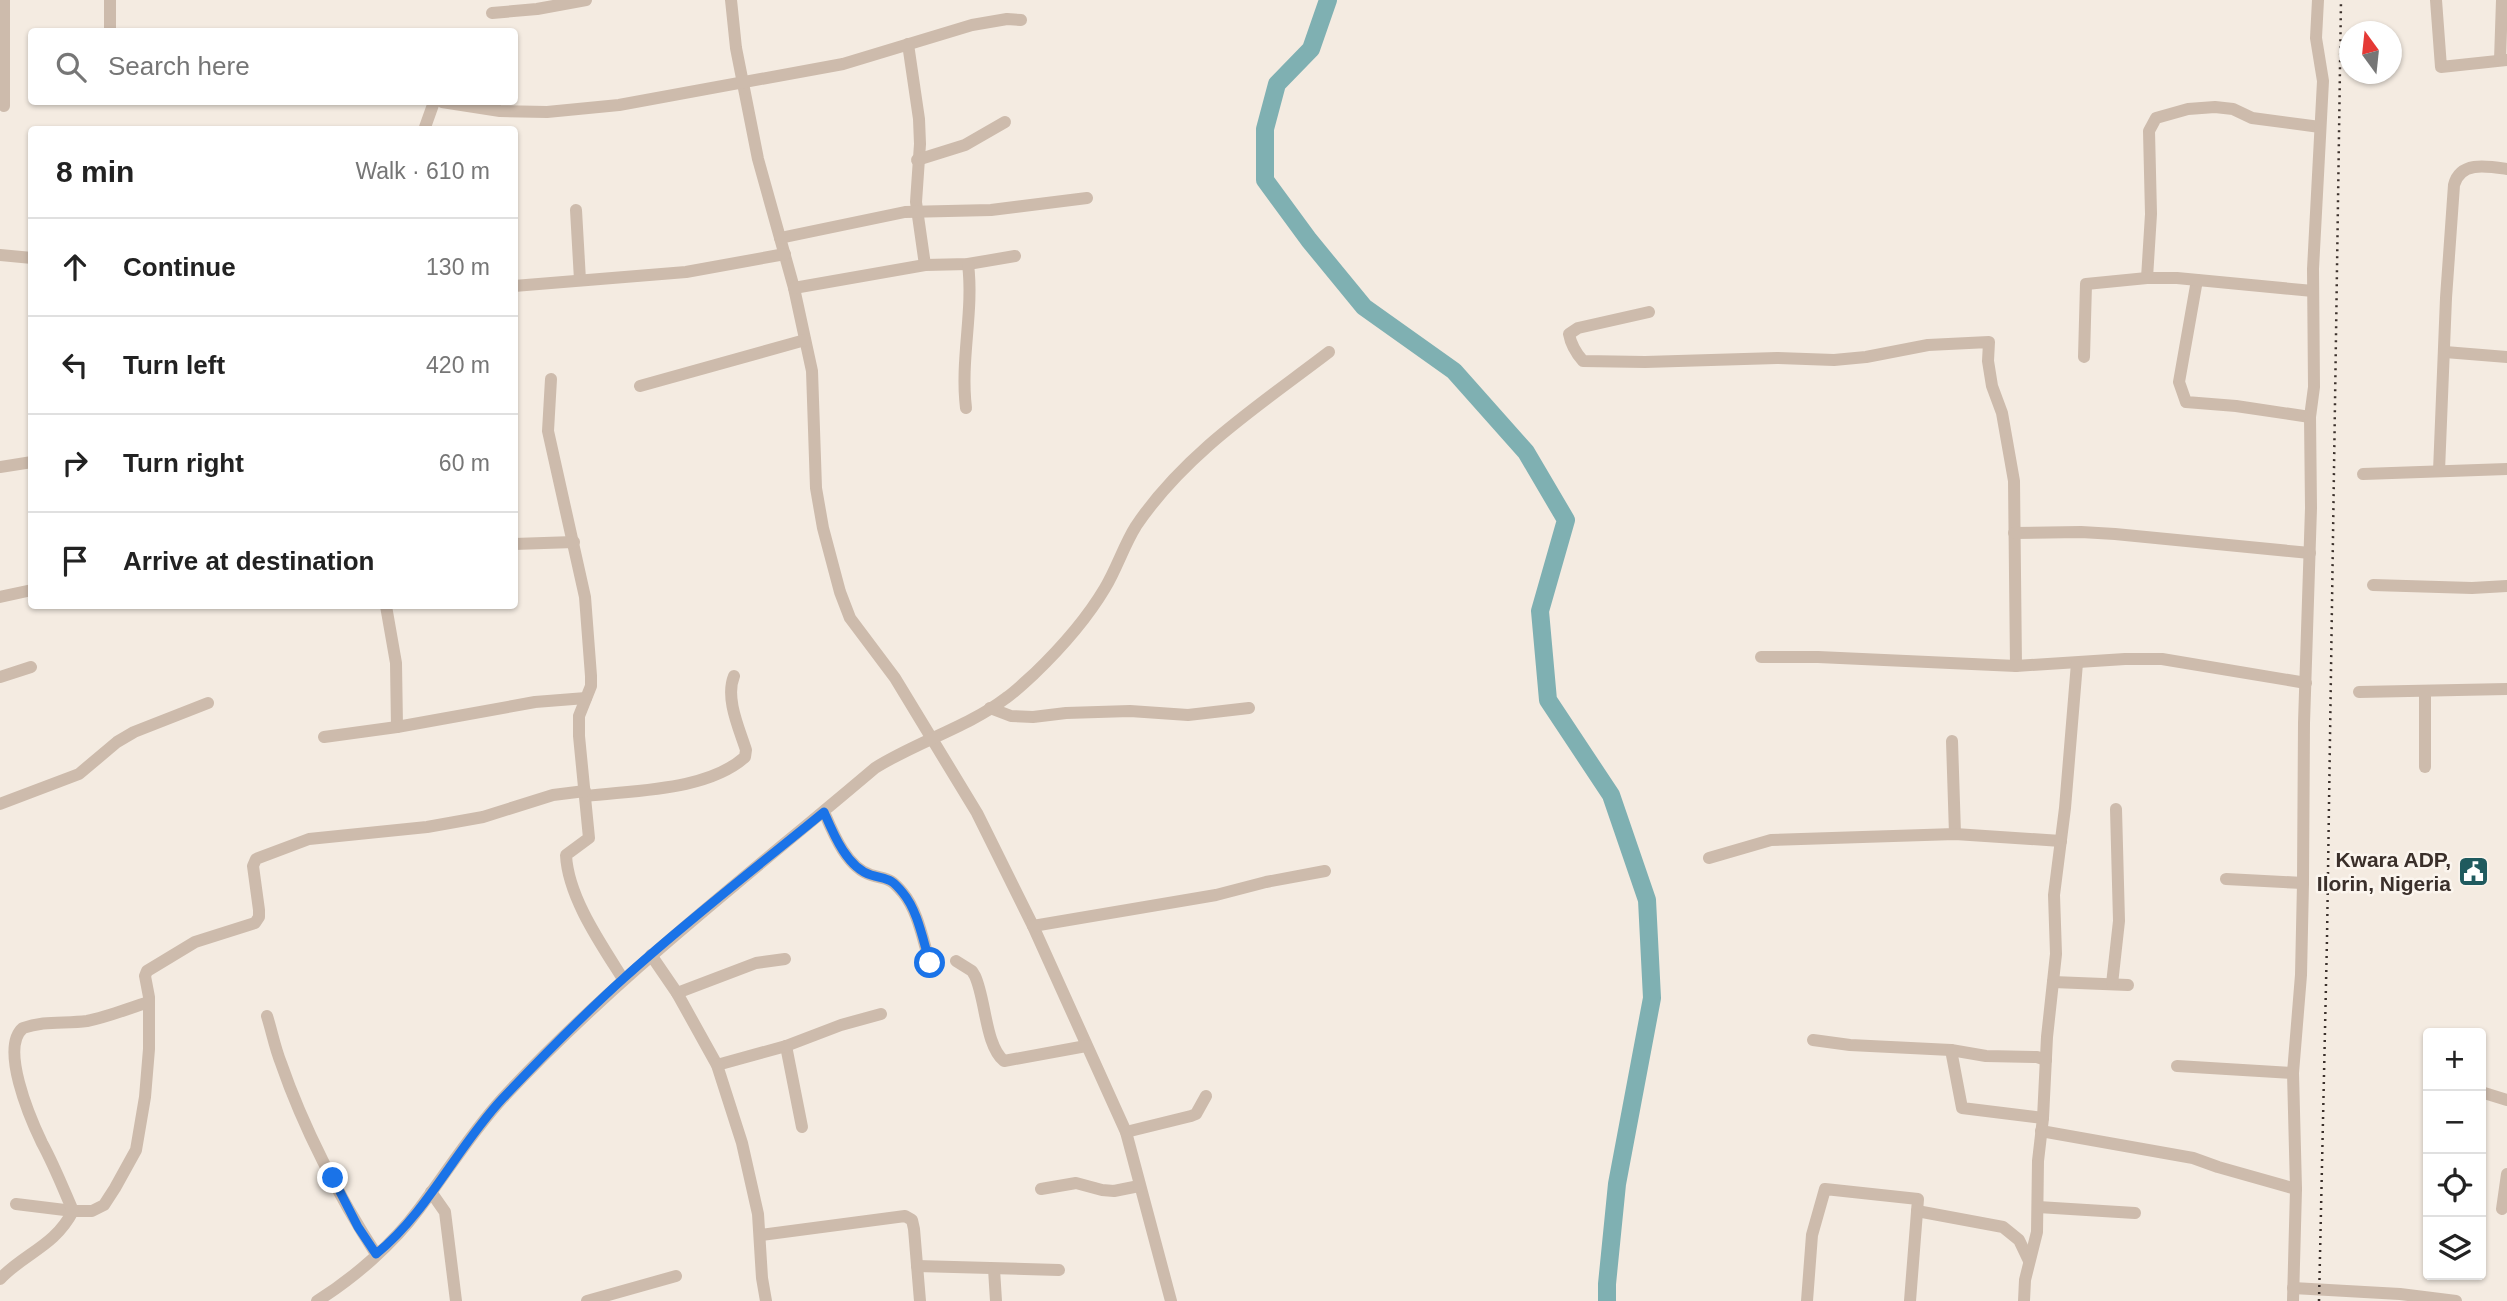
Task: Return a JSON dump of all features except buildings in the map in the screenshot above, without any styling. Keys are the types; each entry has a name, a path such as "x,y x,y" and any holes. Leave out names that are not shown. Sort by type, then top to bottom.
{"street":[{"path":"4,0 4,106"},
{"path":"110,0 110,28"},
{"path":"492,13 537,9 586,0"},
{"path":"731,0 743,84 758,159 806,340 814,391 816,488 822,528 840,592 850,618 895,678 977,813 1032,926 1126,1132 1171,1301"},
{"path":"2318,0 2316,38 2323,81 2313,291 2314,387 2310,417 2310,553 2301,975 2293,1073 2296,1189 2293,1294 2400,1294 2456,1301"},
{"path":"2436,0 2441,67 2503,60 2502,0"},
{"path":"461,105 500,111 547,112 619,105 843,64 972,25 1007,19 1021,20"},
{"path":"908,44 919,120 916,211 925,265"},
{"path":"425,126 433,105"},
{"path":"2147,278 2151,214 2149,131 2156,118 2188,109 2215,107 2233,109 2252,118 2320,127"},
{"path":"917,160 965,145 1005,122"},
{"path":"2439,471 2452,198 2456,176 2462,170 2472,167 2507,169"},
{"path":"780,238 916,211 991,210 1087,198"},
{"path":"576,210 580,280"},
{"path":"518,286 686,272 785,254"},
{"path":"0,255 28,258"},
{"path":"794,288 925,265 968,264 1015,256"},
{"path":"966,408 965,373 971,300 968,264"},
{"path":"2084,356 2086,284 2147,278 2313,291"},
{"path":"2197,280 2179,382 2186,402 2310,417"},
{"path":"1649,312 1578,328 1569,334 1575,353 1583,360 1645,362 1777,358 1834,360 1928,345 1989,342 1988,361 1992,386 2002,413 2014,481 2015,666"},
{"path":"640,386 806,340"},
{"path":"317,1301 340,1286 394,1240 502,1099 623,979 875,768 1006,699 1036,672 1078,627 1106,586 1135,527 1163,491 1217,437 1329,352"},
{"path":"2445,352 2507,357"},
{"path":"551,379 548,431 585,597 591,676 591,686 579,716 589,838 566,855 566,865 588,922 623,979"},
{"path":"0,467 28,463"},
{"path":"2363,474 2507,469"},
{"path":"2014,533 2115,534 2310,553"},
{"path":"518,544 574,542"},
{"path":"2373,585 2472,588 2507,586"},
{"path":"0,597 28,591"},
{"path":"387,609 396,663 397,727"},
{"path":"1761,657 2015,666 2162,659 2306,683"},
{"path":"2024,1301 2029,1261 2037,1232 2038,1161 2056,929 2054,895 2077,663"},
{"path":"0,677 31,667"},
{"path":"16,1204 73,1211 92,1211 104,1205 136,1150 147,1072 149,1002 145,976 149,968 195,943 255,923 259,910 253,866 256,859 309,839 427,827 483,817 554,795 674,787 723,770 745,757 746,750 731,696 734,676"},
{"path":"2359,692 2507,689"},
{"path":"2425,692 2426,767"},
{"path":"324,737 535,702 586,698"},
{"path":"0,804 79,775 134,732 208,703"},
{"path":"990,708 1012,716 1033,717 1130,711 1188,715 1249,708"},
{"path":"1952,741 1955,834"},
{"path":"2112,984 2119,921 2116,809"},
{"path":"824,812 832,832 856,866 871,875 890,880 904,894 917,921 930,963"},
{"path":"1709,858 1771,840 1955,834 2061,841"},
{"path":"1032,926 1216,895 1325,871"},
{"path":"2226,879 2303,883"},
{"path":"651,955 677,993 717,1065 742,1143 761,1235 762,1278 766,1301"},
{"path":"677,993 756,964 786,959"},
{"path":"956,961 975,976 990,1034 999,1057 1004,1061 1086,1046"},
{"path":"2053,982 2128,985"},
{"path":"73,1211 29,1117 8,1085 4,1069 4,1049 9,1037 21,1028 41,1023 88,1021 149,1002"},
{"path":"717,1065 786,1046 841,1025 881,1014"},
{"path":"267,1016 280,1062 314,1139 358,1227 376,1254"},
{"path":"1813,1040 2046,1060"},
{"path":"786,1046 802,1127"},
{"path":"1951,1050 1962,1108 2193,1158 2296,1189"},
{"path":"2177,1066 2293,1073"},
{"path":"2486,1094 2507,1100"},
{"path":"1126,1132 1196,1114 1206,1096"},
{"path":"2502,1209 2507,1174"},
{"path":"1041,1189 1076,1183 1114,1191 1139,1186"},
{"path":"1807,1301 1812,1235 1825,1189 1918,1199 1910,1301"},
{"path":"431,1192 445,1212 457,1301"},
{"path":"2038,1207 2135,1213"},
{"path":"0,1279 15,1264 45,1246 64,1228 73,1211"},
{"path":"1917,1211 2003,1227 2019,1240 2029,1261"},
{"path":"761,1235 905,1216 912,1220 914,1228 920,1301"},
{"path":"917,1266 1059,1270"},
{"path":"994,1269 996,1301"},
{"path":"587,1301 676,1276"}],"waterway":[{"path":"1328,0 1311,49 1277,84 1265,129 1265,180 1309,240 1364,307 1454,371 1526,452 1566,520 1540,611 1548,700 1611,795 1647,900 1652,998 1617,1184 1607,1301"}],"railway":[{"path":"2319,1301 2341,0"}],"place":[{"name":"Kwara ADP, Ilorin, Nigeria","path":"2474,871"}],"route":[{"path":"333,1178 358,1227 376,1254 394,1240 419,1210 472,1135 502,1099 623,979 824,812 832,832 856,866 871,875 890,880 904,894 917,921 930,963"}]}
